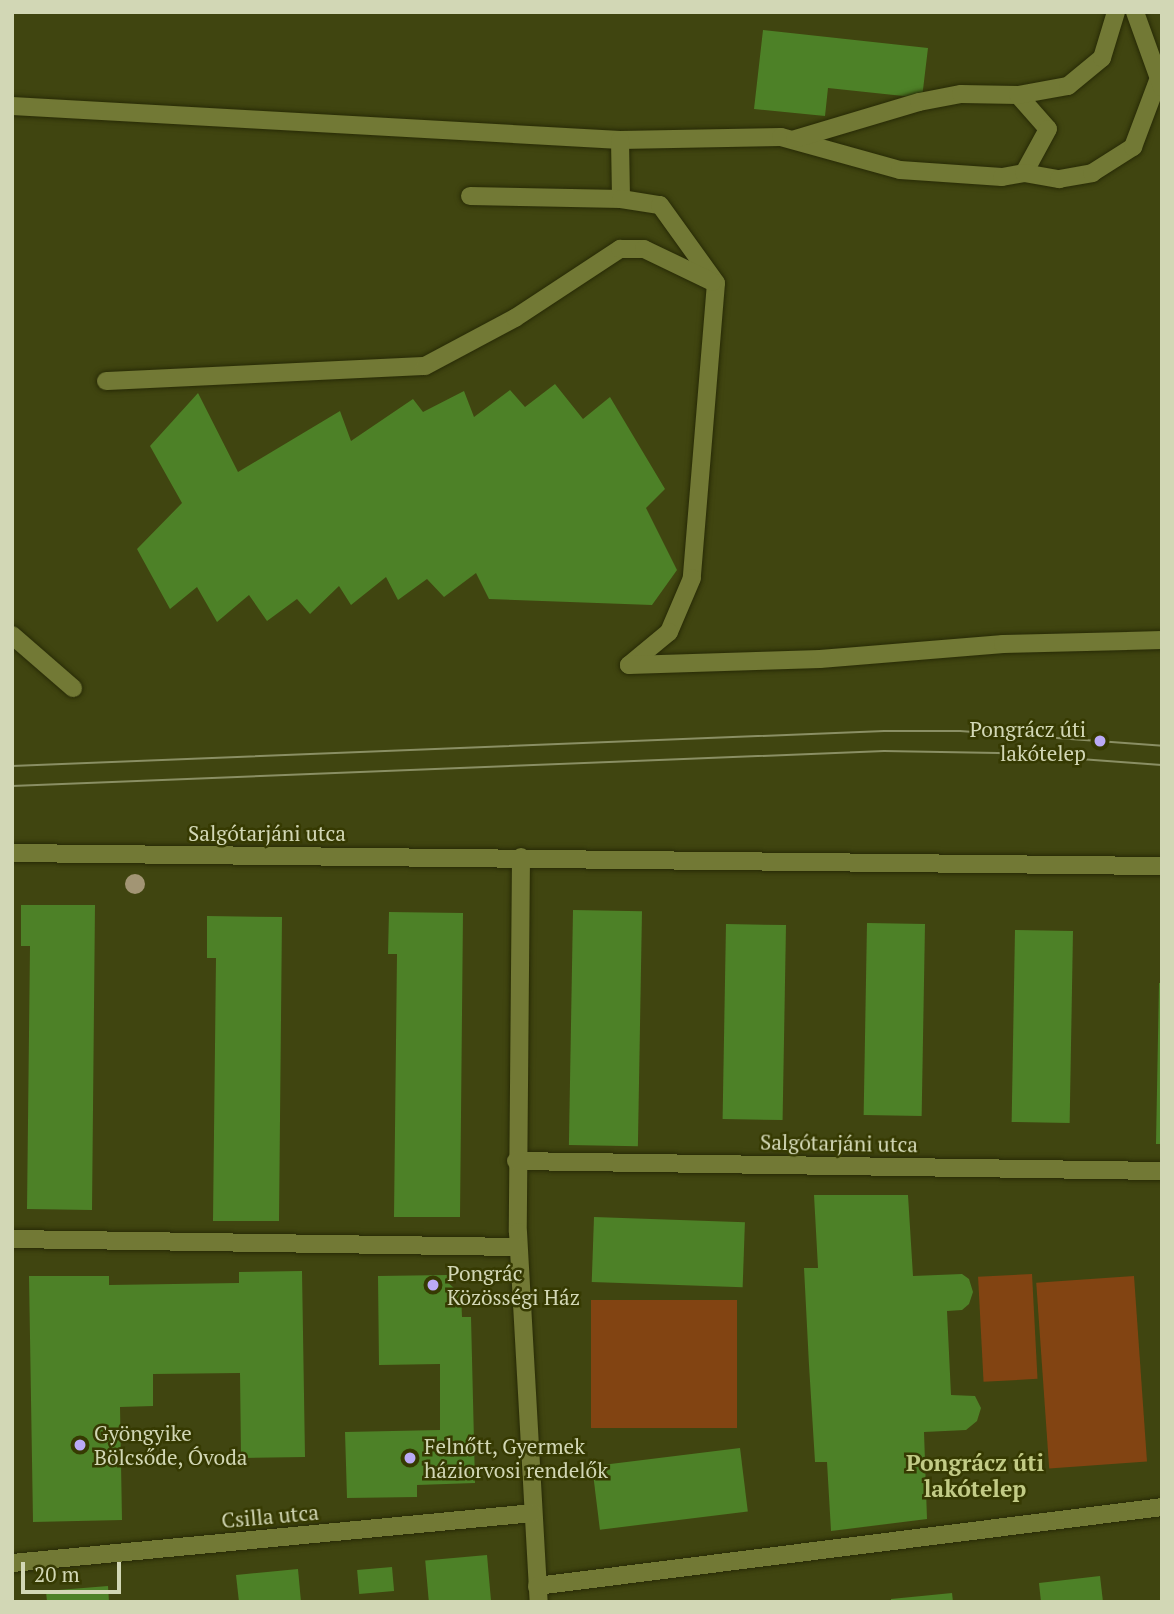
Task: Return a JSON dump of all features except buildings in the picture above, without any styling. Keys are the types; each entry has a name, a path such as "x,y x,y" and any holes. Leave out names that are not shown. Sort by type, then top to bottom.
{"street":[{"path":"12,106 620,140 795,139 919,102 961,94 1018,95 1069,86 1102,58 1116,12"},
{"path":"795,139 841,158 900,170 1002,177 1024,173 1059,179 1092,173 1133,147 1160,83 1135,12"},
{"path":"1018,95 1048,129 1024,173"},
{"path":"620,140 621,199"},
{"path":"470,196 621,199 660,205 716,283 692,578 669,632 629,666 820,659 1003,644 1155,640"},
{"path":"106,382 425,366 515,318 620,249 644,249 716,283"},
{"path":"12,635 73,688"},
{"name":"Salgótarjáni utca","path":"12,853 1162,866"},
{"path":"521,858 516,1161 518,1247 538,1594 1162,1507"},
{"name":"Salgótarjáni utca","path":"516,1161 1162,1171"},
{"path":"12,1239 518,1247"},
{"name":"Csilla utca","path":"12,1563 533,1513"}],"shaded area":[{"path":"1032,1274 1037,1379 984,1382 978,1277"},
{"path":"1134,1276 1147,1462 1049,1468 1036,1283"},
{"path":"591,1300 737,1300 737,1428 591,1428"}],"tram line":[{"path":"12,766 884,731 960,731 1162,746"},
{"path":"12,786 884,751 998,753 1162,765"}],"place":[{"name":"Pongrácz úti lakótelep","path":"1100,741"},
{"name":"Pongrác Közösségi Ház","path":"433,1285"},
{"name":"Gyöngyike Bölcsőde, Óvoda","path":"80,1445"},
{"name":"Felnőtt, Gyermek háziorvosi rendelők","path":"410,1458"}],"district":[{"name":"Pongrácz úti lakótelep","path":"975,1476"}]}
